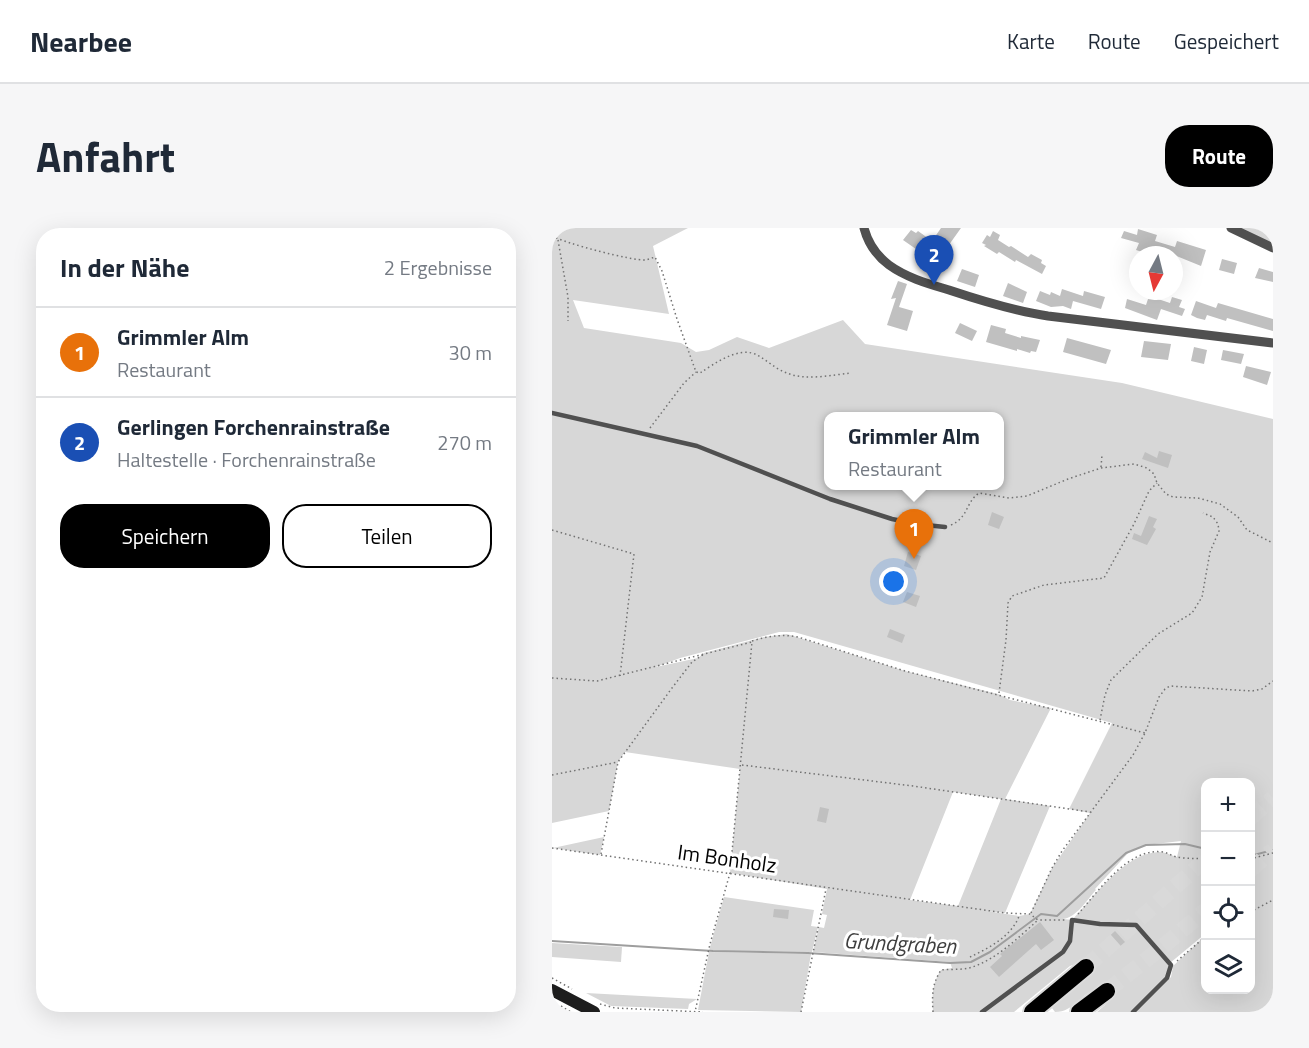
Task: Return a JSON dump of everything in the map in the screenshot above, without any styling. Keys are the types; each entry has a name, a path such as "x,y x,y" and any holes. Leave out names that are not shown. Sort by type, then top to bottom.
{"highway":[{"path":"1032,1012 1086,966"},
{"path":"1078,1012 1107,991"}],"main road":[{"path":"552,990 594,1012"}],"street":[{"path":"864,228 874,251 900,273 1004,308 1048,316 1273,343"},
{"path":"1231,228 1273,248"}],"lane":[{"path":"552,413 697,446 809,491 875,513 916,524 945,527"},
{"path":"982,1012 1063,952 1070,941 1072,920 1136,925 1172,965 1167,978 1133,1012"}],"path":[{"path":"552,236 590,249 646,260 656,257 696,372"},
{"path":"558,239 568,297 568,321"},
{"path":"647,434 684,383 696,372 700,373 717,362 746,352 788,374 851,373"},
{"path":"1101,468 1102,455"},
{"path":"945,527 964,516 971,498 979,493 1009,498 1027,496 1101,468 1134,464 1147,468 1154,474 1157,483 1166,494 1173,497 1198,498 1220,504 1238,517 1247,530 1273,543"},
{"path":"998,694 1006,640 1008,603 1012,596 1044,585 1104,578 1134,524 1149,491 1157,483"},
{"path":"1100,721 1105,695 1111,680 1158,634 1191,613 1202,597 1210,552 1219,531 1218,524 1213,517 1203,513"},
{"path":"552,530 634,554 620,677"},
{"path":"552,678 594,682 787,634 905,671 998,694 1010,700 1145,733"},
{"path":"695,1012 710,944 730,873 752,642"},
{"path":"600,855 618,762 679,679 704,653"},
{"path":"1201,859 1178,857 1162,852 1148,853 1130,860 1072,920 1038,920 1030,914 1052,868 1090,812 1134,755 1164,689 1170,686 1252,691 1262,689 1273,681"},
{"path":"552,775 618,762"},
{"path":"741,765 913,786 1090,812"},
{"path":"552,855 553,848"},
{"name":"Im Bonholz","path":"553,848 1019,915 1030,914"},
{"path":"1255,858 1273,853"},
{"path":"801,1012 827,888"},
{"path":"1255,910 1273,900"},
{"path":"970,957 990,947 1015,926 1019,915"},
{"path":"933,1012 934,981 941,970 968,968 985,962 1038,920"},
{"path":"1172,965 1201,940"},
{"path":"614,1012 611,1008 703,1012"}],"shaded area":[{"path":"552,228 688,228 653,246 669,314 573,300 584,328 681,343 696,352 709,350 737,337 769,348 843,320 865,344 1122,383 1273,419 1273,1012 1097,1012 1109,998 1099,988 1087,993 1068,1009 1055,1012 1052,1008 1087,976 1079,963 1070,966 1014,1012 933,1012 934,985 941,970 952,968 950,962 813,952 819,927 824,928 827,915 822,914 827,889 730,873 740,769 625,752 618,762 609,811 552,823","holes":["779,632 794,632 1112,723 1069,809 1090,813 1052,868 1030,914 1019,916 986,911 1005,913 1050,806 1005,799 1051,708 1010,700 998,694 905,671 787,634 764,637 704,653 698,658 656,667 680,658","953,792 1001,799 958,906 910,900","1181,841 1177,857 1159,852 1146,854 1134,860 1111,877 1072,920 1063,919 1073,915 1081,908 1130,851 1146,845"]},
{"path":"1231,228 1273,228 1273,247"},
{"path":"604,837 600,855 553,848"},
{"path":"724,897 814,910 811,926 818,927 812,952 709,951"},
{"path":"552,943 622,947 621,962 552,957"},
{"path":"709,952 811,954 801,1012 698,1010"},
{"path":"586,993 697,999 689,1004 688,1009 611,1006"}],"building":[{"path":"941,228 961,228 936,263 903,240 911,230 916,233 918,231 932,241"},
{"path":"1138,229 1157,235 1155,241 1172,246 1138,246 1139,243 1121,238 1124,231 1137,235"},
{"path":"993,231 1000,235 998,240 1009,247 1011,246 1028,257 1031,254 1042,260 1041,263 1046,266 1042,274 984,246 986,245 982,243 987,235 990,237"},
{"path":"1177,241 1206,250 1201,266 1183,259 1183,246 1175,246"},
{"path":"1222,259 1237,263 1234,274 1219,270"},
{"path":"1259,268 1273,272 1273,282 1255,278"},
{"path":"962,269 979,275 975,287 957,281"},
{"path":"898,281 907,284 899,307 913,311 907,331 887,325 896,298 891,299"},
{"path":"1008,283 1027,292 1023,303 1003,296"},
{"path":"1062,289 1083,296 1084,291 1105,297 1101,309 1073,301 1071,309 1063,306 1051,307 1036,301 1040,291 1060,296"},
{"path":"1127,299 1146,305 1148,300 1170,303 1171,300 1182,300 1179,307 1185,309 1182,316 1161,309 1157,320 1125,308"},
{"path":"1196,301 1216,308 1218,303 1273,319 1273,331 1227,318 1226,321 1207,315 1205,320 1197,318 1191,315"},
{"path":"960,323 977,331 972,341 955,333"},
{"path":"991,325 1006,329 1005,333 1021,338 1021,336 1040,340 1036,352 1031,351 1030,353 1017,349 1017,351 986,342"},
{"path":"1067,338 1111,350 1106,364 1063,352"},
{"path":"1144,341 1171,344 1168,360 1141,357"},
{"path":"1194,347 1207,350 1204,364 1191,361"},
{"path":"1223,350 1244,354 1241,364 1221,360"},
{"path":"1246,366 1271,372 1267,385 1243,377"},
{"path":"1159,451 1172,455 1168,468 1142,459 1145,452 1157,458"},
{"path":"992,512 1004,517 999,529 988,525"},
{"path":"1149,516 1157,519 1153,527 1156,529 1147,545 1132,539 1134,533 1141,536"},
{"path":"908,552 921,556 916,570 904,566"},
{"path":"907,592 920,596 916,607 903,602"},
{"path":"890,629 905,635 902,643 887,637"},
{"path":"820,807 829,809 826,823 817,821"},
{"path":"774,909 789,910 788,919 773,917"},
{"path":"1040,922 1054,940 1041,950 1036,944 999,977 990,967 1002,956 1000,954"},
{"path":"1115,931 1125,942 1111,954 1102,943"}],"waterway":[{"name":"Grundgraben","path":"552,941 713,951 808,953 950,963 971,962 990,952 1041,914 1057,916 1126,853 1146,845 1185,844 1201,848"},
{"name":"Grundgraben","path":"1255,855 1273,850"}],"tunnel":[{"path":"1255,814 1273,798"},
{"path":"1255,866 1273,850"},
{"path":"1086,967 1201,864"},
{"path":"1107,991 1201,914"}],"place":[{"name":"Gerlingen Forchenrainstraße","path":"934,285"},
{"name":"Grimmler Alm","path":"914,559"}]}
